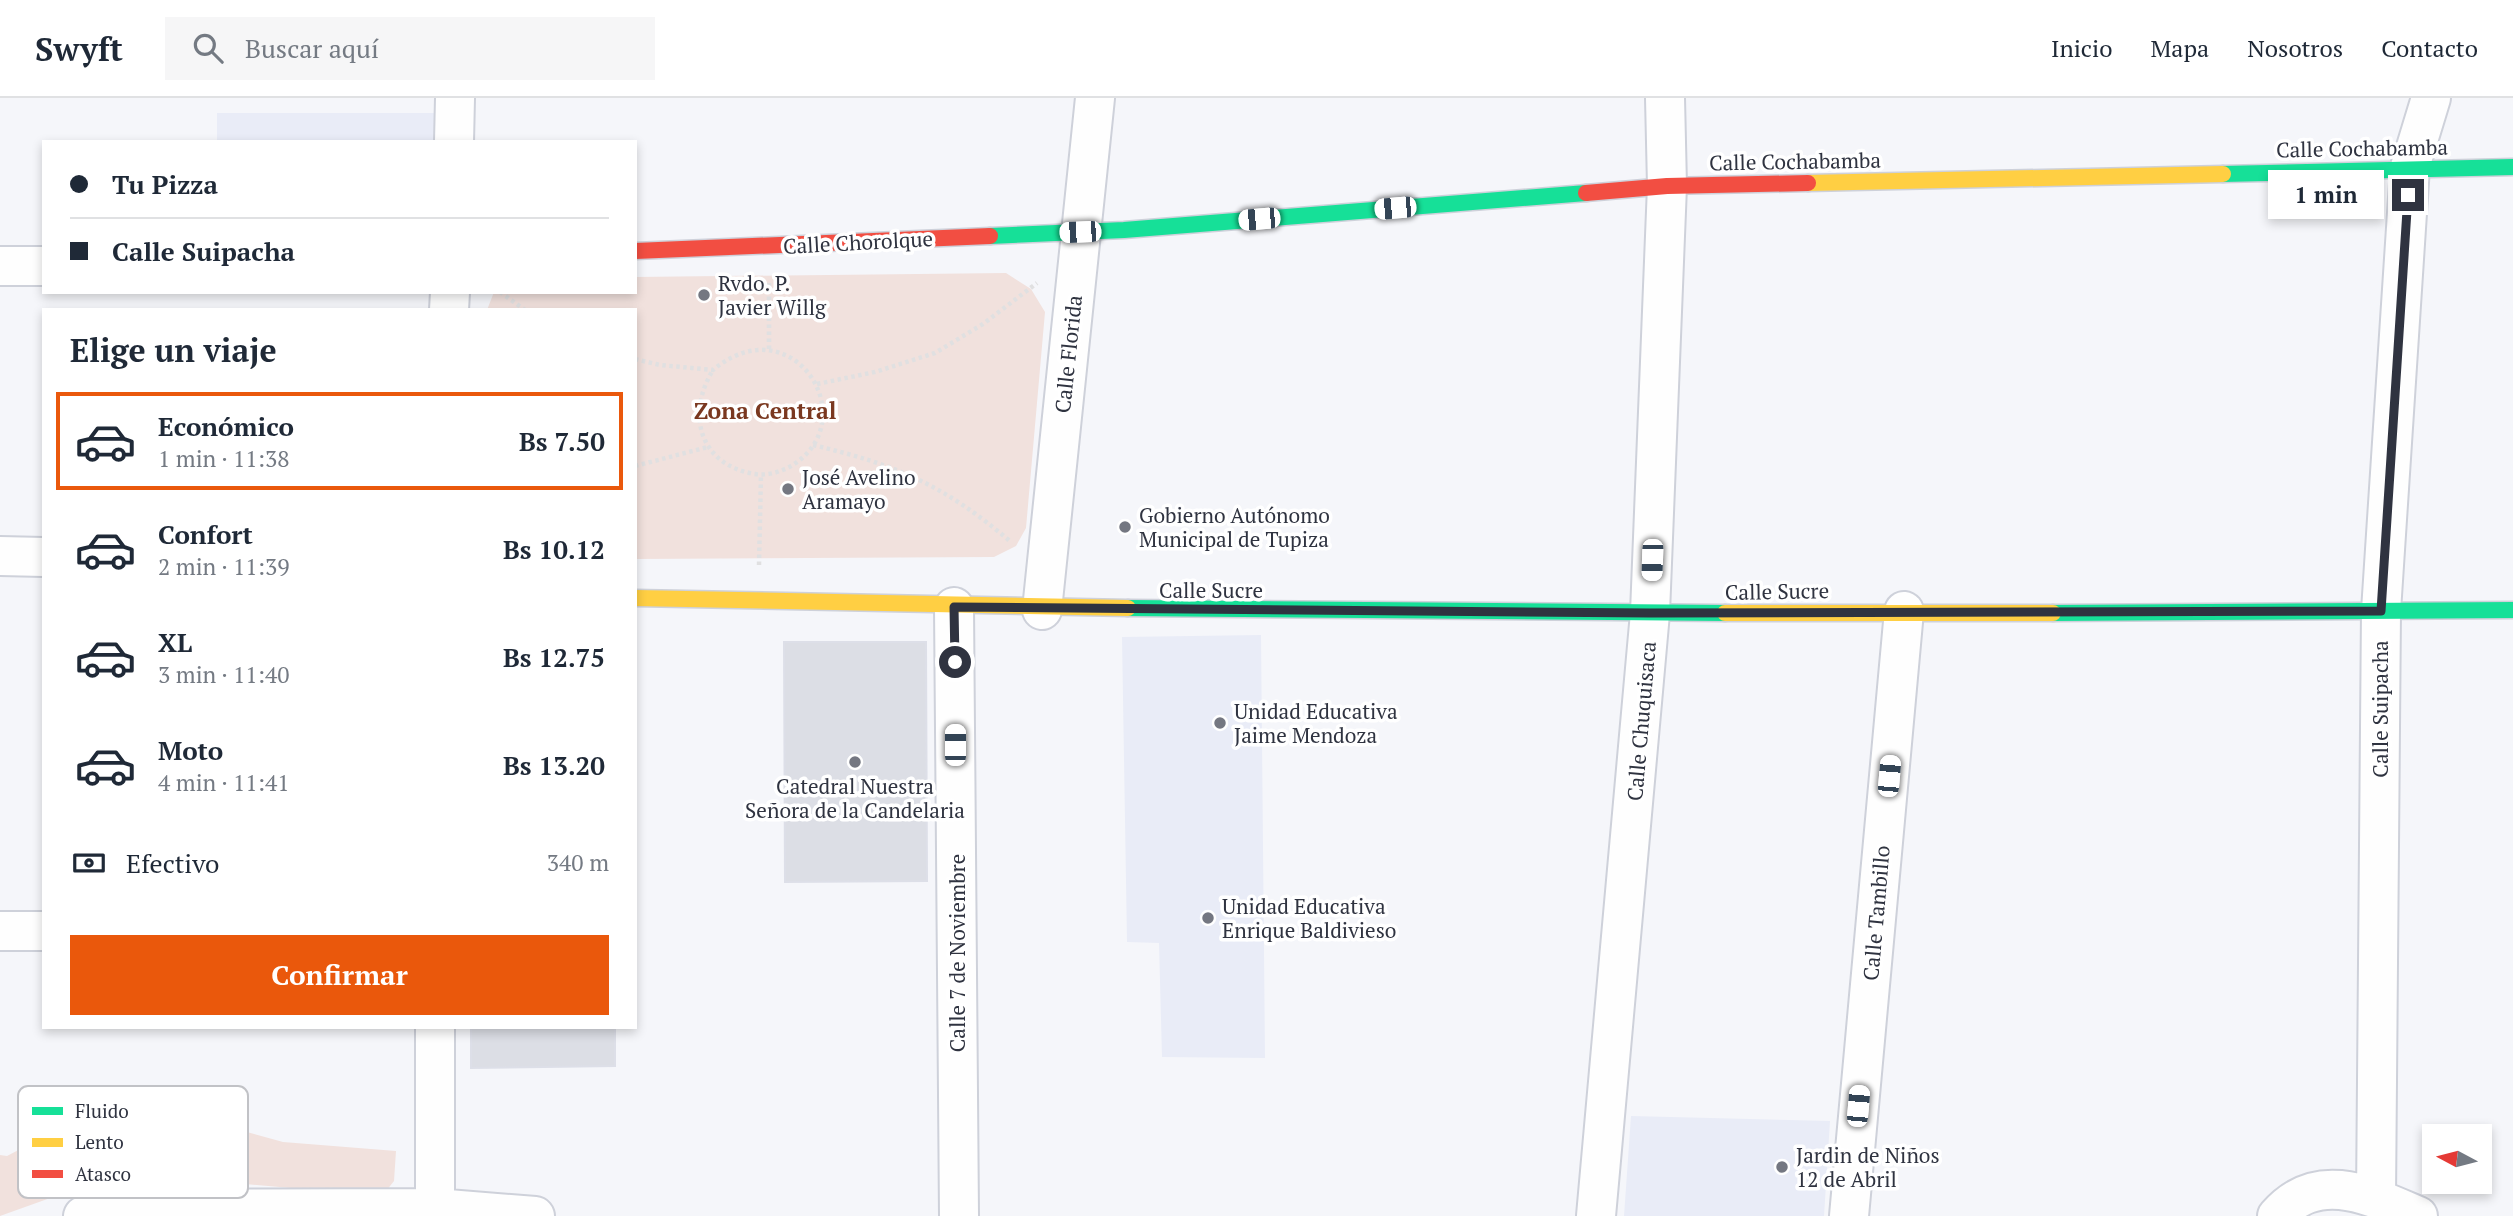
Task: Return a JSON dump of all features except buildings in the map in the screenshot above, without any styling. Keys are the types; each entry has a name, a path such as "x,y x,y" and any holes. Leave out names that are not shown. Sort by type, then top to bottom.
{"street":[{"path":"454,140 455,98"},
{"name":"Calle Florida","path":"1042,610 1095,98"},
{"name":"Calle Chuquisaca","path":"1596,1216 1650,613 1667,186 1665,98"},
{"name":"Calle Suipacha","path":"2376,1198 2381,611 2410,167 2431,98"},
{"name":"Calle Cochabamba","path":"1080,232 1667,186 2410,167 2513,167"},
{"name":"Calle Chorolque","path":"637,251 1080,232"},
{"path":"0,266 42,265"},
{"path":"0,556 42,557"},
{"name":"Calle Sucre","path":"637,598 1042,610 1650,613 2513,610"},
{"name":"Calle 7 de Noviembre","path":"954,607 959,1216"},
{"name":"Calle Tambillo","path":"1849,1216 1904,611"},
{"path":"0,931 42,931"},
{"path":"435,1029 435,1208"},
{"path":"2277,1216 2300,1195 2322,1188 2376,1198 2418,1216"},
{"path":"83,1216 126,1209 435,1208 535,1216"}],"path":[{"path":"768,246 769,349"},
{"path":"817,384 875,372 935,353 983,324 1040,280"},
{"path":"503,294 522,308"},
{"path":"748,349 769,349 788,354 805,367 817,384 822,404 821,426 813,445 799,461 782,471 761,475 741,472 723,463 708,447 700,429 698,408 702,388 713,370 729,356 748,349"},
{"path":"637,359 660,365 713,370"},
{"path":"813,445 870,458 922,480 970,507 1016,546"},
{"path":"637,465 708,447"},
{"path":"758,602 761,475"}],"shaded area":[{"path":"217,113 437,113 436,140 217,140"},
{"path":"1006,273 1031,289 1045,312 1026,528 1016,546 994,557 637,559 637,308 488,308 493,294 637,294 637,277"},
{"path":"1261,635 1265,1058 1162,1057 1159,943 1127,942 1122,637"},
{"path":"1631,1116 1830,1121 1824,1216 1624,1216"},
{"path":"248,1132 283,1142 396,1151 394,1181 382,1196 248,1184"},
{"path":"18,1150 18,1198 50,1198 0,1216 0,1155 7,1156"}],"traffic: fast":[{"path":"2223,174 2513,167"},
{"path":"990,236 1124,230 1586,193"},
{"path":"1128,608 1725,613"},
{"path":"2053,613 2513,610"}],"traffic: slow":[{"path":"1808,183 2223,174"},
{"path":"637,598 1128,608"},
{"path":"1725,613 2053,613"}],"traffic: jam":[{"path":"1586,193 1667,186 1808,183"},
{"path":"637,251 990,236"}],"place":[{"name":"Rvdo. P. Javier Willg","path":"704,295"},
{"name":"José Avelino Aramayo","path":"788,489"},
{"name":"Gobierno Autónomo Municipal de Tupiza","path":"1125,527"},
{"name":"Unidad Educativa Jaime Mendoza","path":"1220,723"},
{"name":"Catedral Nuestra Señora de la Candelaria","path":"855,762"},
{"name":"Unidad Educativa Enrique Baldivieso","path":"1208,918"},
{"name":"Jardin de Niños 12 de Abril","path":"1782,1167"}],"district":[{"name":"Zona Central","path":"765,410"}],"route":[{"path":"955,662 954,607 1042,610 1650,613 2381,611 2408,195"}]}
